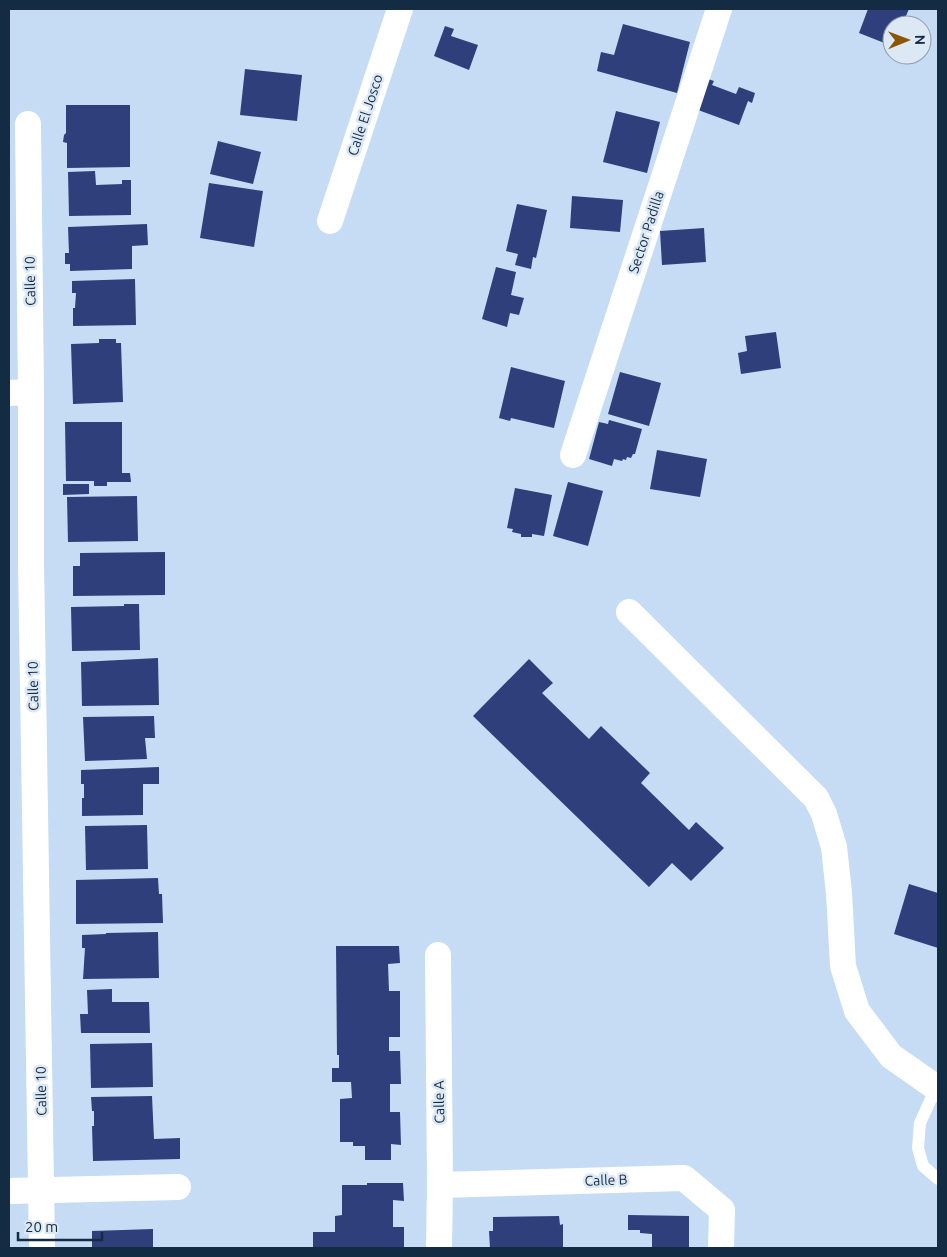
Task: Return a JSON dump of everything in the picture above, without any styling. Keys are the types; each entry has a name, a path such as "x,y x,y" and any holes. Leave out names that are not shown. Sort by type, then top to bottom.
{"street":[{"name":"Calle El Josco","path":"330,221 400,9"},
{"name":"Sector Padilla","path":"573,455 719,9"},
{"name":"Calle 10","path":"28,124 19,195 20,392 31,572 42,1248"},
{"path":"629,612 816,798 824,814 834,846 843,966 856,1010 891,1056 937,1088"},
{"name":"Calle A","path":"438,955 439,1248"},
{"name":"Calle B","path":"440,1185 684,1178 722,1210 721,1248"},
{"path":"9,1191 178,1187"}],"lane":[{"path":"937,1088 920,1123 918,1148 924,1166 938,1180"}],"building":[{"path":"868,9 909,9 906,15 882,15 882,42 859,33"},
{"path":"623,24 690,42 677,93 597,71 601,52 614,55"},
{"path":"445,26 454,29 451,36 478,45 469,70 434,56"},
{"path":"245,69 302,75 297,121 240,115"},
{"path":"702,77 714,81 712,85 736,94 739,87 755,93 752,103 748,101 739,125 690,107"},
{"path":"66,105 130,105 130,167 67,168 67,143 63,142 66,133"},
{"path":"616,111 660,122 647,173 603,162"},
{"path":"218,141 261,152 253,184 210,174"},
{"path":"95,171 96,185 122,184 122,180 131,180 131,215 69,216 68,172"},
{"path":"209,183 263,191 254,247 200,238"},
{"path":"572,196 623,200 620,232 570,228"},
{"path":"517,204 547,210 536,258 533,257 531,269 515,265 518,254 506,251"},
{"path":"147,224 148,245 132,246 132,269 70,271 70,264 65,264 65,253 69,253 68,227"},
{"path":"704,228 706,262 662,265 660,231"},
{"path":"496,267 516,272 511,295 524,298 519,315 510,313 507,327 482,319"},
{"path":"135,279 136,325 73,326 73,308 75,308 76,293 72,293 72,281"},
{"path":"776,332 781,368 741,374 738,353 747,351 745,336"},
{"path":"99,339 116,339 116,343 121,343 123,402 73,404 71,344 99,343"},
{"path":"511,367 565,381 554,428 511,418 510,421 499,418"},
{"path":"620,372 661,383 649,426 608,414"},
{"path":"609,420 642,429 635,454 631,458 627,457 626,460 623,459 622,461 614,459 612,466 589,459 599,422 608,424"},
{"path":"65,422 122,422 122,473 130,473 131,482 107,482 107,486 94,486 94,481 66,481"},
{"path":"657,450 707,459 700,497 650,489"},
{"path":"568,482 603,491 588,546 553,536"},
{"path":"63,484 89,484 89,494 63,495"},
{"path":"515,488 552,495 544,536 532,534 532,537 521,537 521,534 512,532 513,529 507,528"},
{"path":"137,496 138,541 68,542 67,497"},
{"path":"165,552 165,595 73,596 73,566 80,566 80,553"},
{"path":"124,604 139,604 140,650 72,651 71,607 124,606"},
{"path":"158,658 159,705 82,706 81,662"},
{"path":"529,659 553,683 542,693 589,739 601,726 650,773 641,783 689,830 696,822 724,848 691,881 672,863 649,887 473,716"},
{"path":"154,716 155,738 145,738 147,759 85,761 83,717"},
{"path":"159,767 159,784 143,784 143,815 82,816 84,784 81,784 81,770"},
{"path":"147,825 148,869 86,870 85,826"},
{"path":"158,878 159,894 162,894 163,923 76,924 76,880"},
{"path":"909,884 938,893 938,948 894,934"},
{"path":"158,932 159,978 83,979 85,948 82,948 82,935"},
{"path":"336,946 399,946 400,963 388,964 389,991 400,991 400,1037 389,1037 389,1051 400,1051 401,1084 390,1084 390,1112 400,1112 401,1145 391,1144 391,1160 365,1160 365,1146 353,1146 353,1142 340,1142 340,1099 352,1098 351,1082 332,1082 332,1068 339,1068 339,1055 337,1055"},
{"path":"112,989 112,1002 149,1002 150,1033 81,1033 80,1014 88,1014 87,990"},
{"path":"152,1043 153,1087 91,1088 90,1044"},
{"path":"152,1096 154,1139 180,1138 180,1159 93,1161 92,1126 94,1126 94,1111 92,1111 91,1097"},
{"path":"367,1183 403,1183 404,1201 393,1200 393,1227 404,1227 404,1248 313,1248 313,1232 335,1232 335,1216 342,1215 342,1185 367,1185"},
{"path":"628,1215 689,1216 689,1248 652,1248 652,1234 640,1233 640,1230 628,1230"},
{"path":"559,1216 560,1225 563,1224 563,1248 490,1248 489,1231 493,1231 493,1217"},
{"path":"153,1229 153,1248 92,1248 92,1231"}]}
